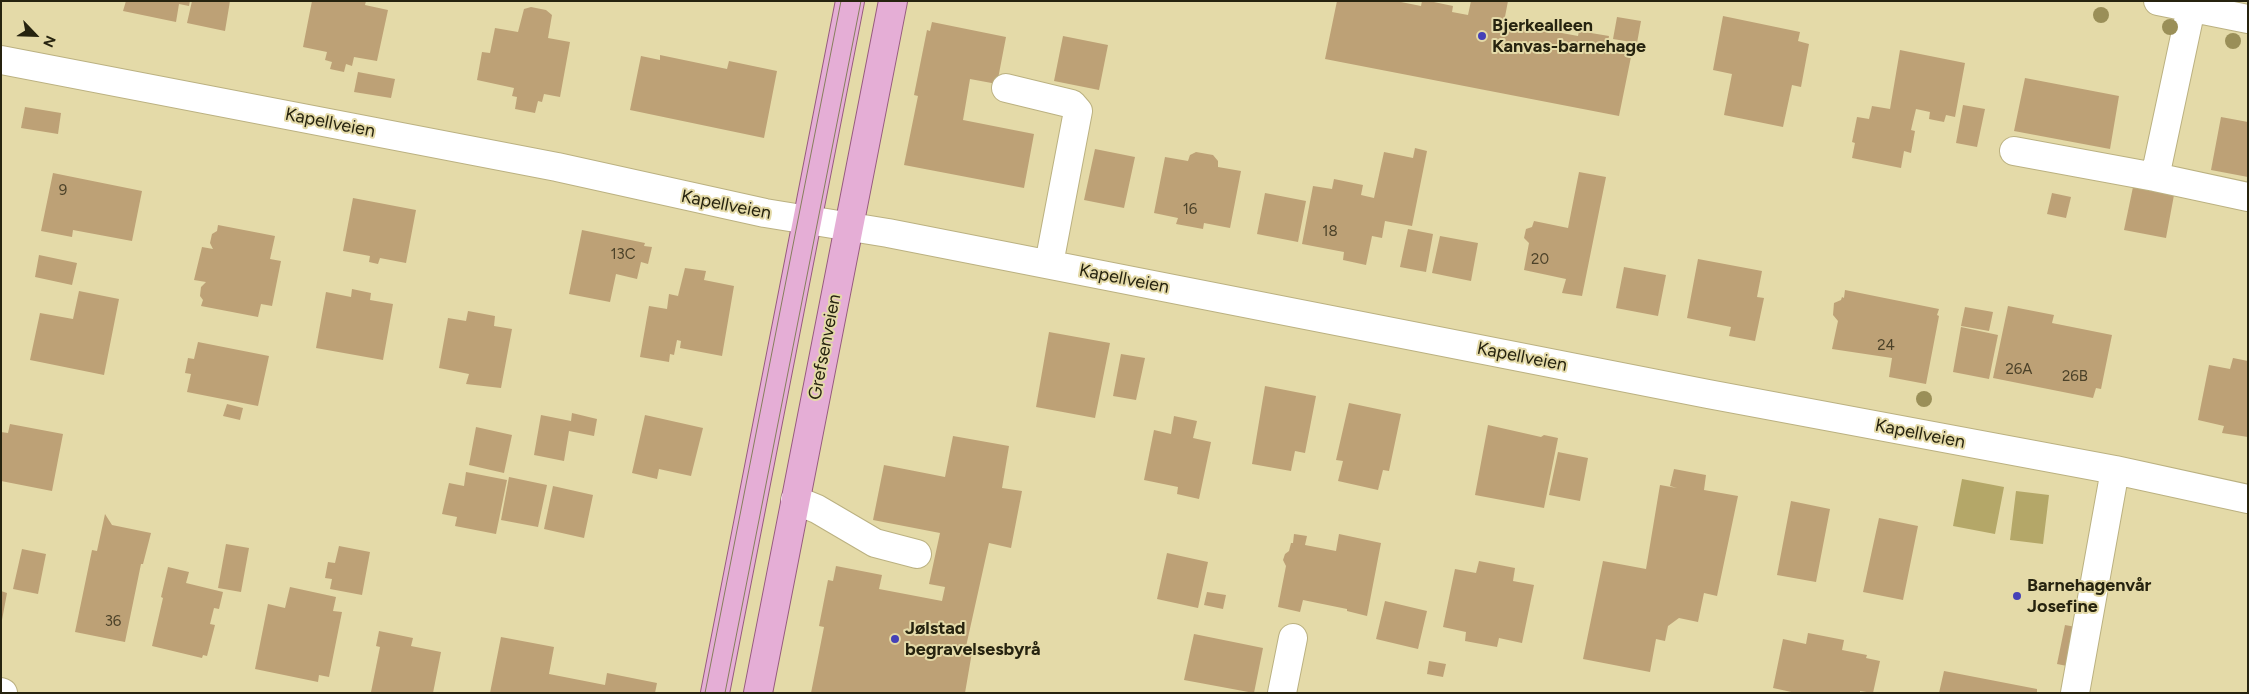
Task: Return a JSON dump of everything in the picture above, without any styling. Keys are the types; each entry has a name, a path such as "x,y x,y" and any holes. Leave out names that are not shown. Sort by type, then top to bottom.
{"main road":[{"path":"715,693 850,1"},
{"name":"Grefsenveien","path":"758,693 893,1"}],"street":[{"path":"2158,1 2248,19"},
{"path":"2155,177 2191,8"},
{"name":"Kapellveien","path":"1,60 557,167 765,213 849,225 1717,396 2115,470 2248,499"},
{"path":"1006,88 1072,104 1078,111 1076,130 1049,264"},
{"path":"2014,150 2248,197"},
{"path":"2075,693 2115,470"},
{"path":"795,500 817,509 875,543 917,554"},
{"path":"1282,693 1293,638"}],"shaded area":[{"path":"1962,479 2004,487 1995,534 1953,526"},
{"path":"2016,491 2049,495 2043,544 2010,540"}],"building":[{"path":"126,1 190,1 189,6 179,4 176,22 123,11"},
{"path":"192,1 230,1 225,31 187,23"},
{"path":"312,1 366,1 365,5 388,10 377,61 354,57 352,66 346,64 344,72 330,69 332,62 325,60 327,52 303,47"},
{"name":"Bjerkealleen Kanvas-barnehage","path":"1337,1 1396,1 1421,6 1422,1 1429,1 1453,6 1452,12 1468,15 1471,1 1508,1 1504,22 1521,25 1522,20 1552,26 1551,31 1578,36 1579,31 1609,36 1608,42 1633,47 1619,116 1325,59"},
{"path":"531,7 546,10 552,15 548,38 570,42 560,97 544,94 542,102 538,101 535,113 515,109 517,97 512,96 514,88 477,80 482,52 490,53 495,28 518,32 524,9"},
{"path":"1723,16 1800,32 1798,41 1809,44 1801,87 1792,85 1783,127 1724,115 1732,74 1713,70"},
{"path":"1617,17 1641,21 1637,43 1613,39"},
{"path":"932,22 1006,37 997,84 970,79 963,120 1034,134 1024,188 904,165 918,96 914,95 927,30 930,31"},
{"path":"1063,36 1108,45 1099,90 1054,81"},
{"path":"1900,50 1965,63 1955,117 1946,115 1944,122 1929,119 1930,112 1916,109 1911,130 1915,131 1911,153 1904,151 1901,168 1852,158 1855,143 1852,142 1857,117 1869,119 1872,106 1890,109"},
{"path":"660,55 727,69 729,61 777,71 764,138 630,110 641,56 660,60"},
{"path":"358,72 395,79 391,98 354,92"},
{"path":"2025,78 2119,96 2110,149 2014,131"},
{"path":"1963,105 1985,109 1977,147 1956,143"},
{"path":"25,107 61,113 58,134 21,128"},
{"path":"2221,117 2248,122 2248,177 2211,170"},
{"path":"1415,148 1427,151 1412,226 1385,221 1382,238 1372,236 1366,265 1343,260 1344,252 1302,244 1313,186 1332,189 1334,179 1363,185 1361,195 1374,198 1384,152 1413,158"},
{"path":"1095,149 1135,157 1124,208 1084,200"},
{"path":"1196,152 1213,155 1218,161 1218,167 1241,171 1230,228 1204,223 1203,229 1176,224 1178,218 1154,213 1165,157 1188,161 1190,155"},
{"path":"1579,172 1606,177 1582,296 1562,293 1566,279 1524,270 1529,243 1524,238 1526,229 1532,227 1534,221 1568,228"},
{"path":"53,173 142,191 132,241 73,230 72,237 41,231"},
{"path":"2133,187 2174,195 2166,238 2124,230"},
{"path":"1265,193 1306,201 1298,242 1257,234"},
{"path":"2052,193 2071,197 2066,218 2047,214"},
{"path":"353,198 416,210 406,263 380,258 378,264 369,262 370,256 343,251"},
{"path":"218,225 275,236 270,259 281,261 272,306 261,304 258,317 201,306 203,300 200,296 201,287 206,282 194,280 202,247 213,249 210,243 212,234 217,231"},
{"path":"1408,229 1433,234 1426,272 1400,267"},
{"path":"582,230 645,243 644,246 652,247 648,264 641,262 637,279 616,274 610,302 569,294"},
{"path":"1440,236 1478,243 1471,281 1432,273"},
{"path":"39,255 77,263 72,285 35,277"},
{"path":"1698,259 1762,271 1757,297 1764,298 1755,341 1729,336 1731,327 1687,318"},
{"path":"1624,267 1666,275 1658,316 1616,308"},
{"path":"685,268 706,271 704,280 734,286 722,356 680,348 681,341 677,340 674,355 670,354 669,362 640,357 649,306 667,309 669,294 678,296"},
{"path":"352,289 371,293 370,300 393,304 383,360 316,348 326,292 351,297"},
{"path":"1845,290 1939,309 1926,384 1889,377 1892,358 1832,349 1838,321 1833,315 1834,303 1841,300 1842,297 1844,298"},
{"path":"79,291 119,299 104,375 30,360 40,313 73,319"},
{"path":"2008,306 2054,315 2052,323 2112,335 2101,389 2096,388 2093,398 1993,378"},
{"path":"1965,307 1993,312 1989,331 1961,326"},
{"path":"468,311 495,316 494,326 512,329 501,388 466,384 469,374 439,368 448,318 466,321"},
{"path":"1961,327 1998,335 1989,379 1953,372"},
{"path":"1049,332 1110,343 1095,418 1036,407"},
{"path":"198,342 269,356 258,406 187,392 191,374 185,373 188,358 194,359"},
{"path":"1121,354 1145,358 1136,400 1113,396"},
{"path":"2233,358 2248,361 2248,437 2222,433 2224,426 2198,420 2209,365 2230,369"},
{"path":"1265,386 1316,396 1305,453 1295,451 1291,471 1252,464"},
{"path":"1349,403 1401,414 1389,471 1383,470 1378,490 1338,481 1343,461 1336,460"},
{"path":"227,404 243,408 240,420 223,416"},
{"path":"572,413 597,419 594,436 569,431 564,461 534,455 541,415 571,421"},
{"path":"645,415 703,428 691,476 659,469 657,479 632,473"},
{"path":"1174,416 1197,421 1193,438 1211,442 1199,499 1177,494 1178,487 1144,480 1154,430 1171,434"},
{"path":"10,424 63,434 52,491 1,481 1,432 8,433"},
{"path":"1488,425 1541,437 1544,435 1558,438 1544,508 1475,495"},
{"path":"476,427 512,435 504,473 469,465"},
{"path":"953,436 1009,446 1002,488 1022,491 1011,548 989,543 965,651 972,652 965,693 811,693 824,627 819,626 828,580 833,581 836,566 882,575 879,589 942,601 945,587 929,584 940,533 873,520 884,465 945,477"},
{"path":"1558,452 1588,458 1580,501 1549,495"},
{"path":"1674,469 1706,475 1704,490 1738,496 1717,596 1704,593 1698,622 1679,618 1668,626 1665,641 1656,639 1650,672 1583,659 1603,561 1646,569 1660,485 1677,488 1670,486"},
{"path":"466,472 507,480 496,534 455,526 457,517 442,514 449,483 464,486"},
{"path":"509,477 547,485 538,527 501,520"},
{"path":"553,486 593,495 584,538 544,529"},
{"path":"1791,501 1830,509 1816,582 1777,575"},
{"path":"105,514 112,525 151,533 143,564 141,564 125,642 75,632 92,550 97,551"},
{"path":"1879,518 1918,526 1903,600 1863,592"},
{"path":"1294,534 1307,536 1305,545 1336,551 1339,534 1381,543 1367,616 1347,611 1347,609 1303,600 1300,612 1278,607 1286,566 1283,560 1285,554 1289,551 1291,543 1293,543"},
{"path":"226,544 249,548 241,592 218,588"},
{"path":"339,546 370,552 362,595 330,589 332,579 325,578 328,562 335,563"},
{"path":"22,549 46,554 38,594 13,589"},
{"path":"1167,553 1208,562 1198,608 1157,599"},
{"path":"1479,561 1515,568 1513,581 1534,585 1522,643 1499,638 1497,647 1465,641 1466,632 1443,627 1455,569 1476,573"},
{"path":"168,567 189,572 186,583 223,592 219,609 214,608 210,624 215,625 207,656 203,655 202,658 152,646"},
{"path":"290,587 336,597 333,611 342,612 329,677 319,675 318,682 255,669 268,604 285,608"},
{"path":"1,591 7,593 2,620 1,620"},
{"path":"1207,592 1226,595 1223,609 1204,605"},
{"path":"1385,601 1427,611 1418,649 1376,639"},
{"path":"2065,625 2081,628 2072,667 2057,664"},
{"path":"379,631 413,638 411,646 441,652 433,693 371,692 380,647 376,646"},
{"path":"1808,633 1844,640 1842,650 1867,655 1866,658 1880,661 1873,693 1860,691 1860,693 1796,693 1773,688 1783,639 1806,644"},
{"path":"1194,634 1263,648 1254,693 1184,680"},
{"path":"501,637 554,647 549,674 605,685 607,673 657,683 655,693 490,693"},
{"path":"1429,661 1446,664 1443,677 1427,674"},
{"path":"1944,671 2037,689 2037,693 1939,693"}],"tram line":[{"path":"705,693 841,1"},
{"path":"725,693 861,1"}],"place":[{"name":"Bjerkealleen Kanvas-barnehage","path":"1482,36"},
{"name":"Barnehagenvår Josefine","path":"2017,596"},
{"name":"Jølstad begravelsesbyrå","path":"895,639"}]}
